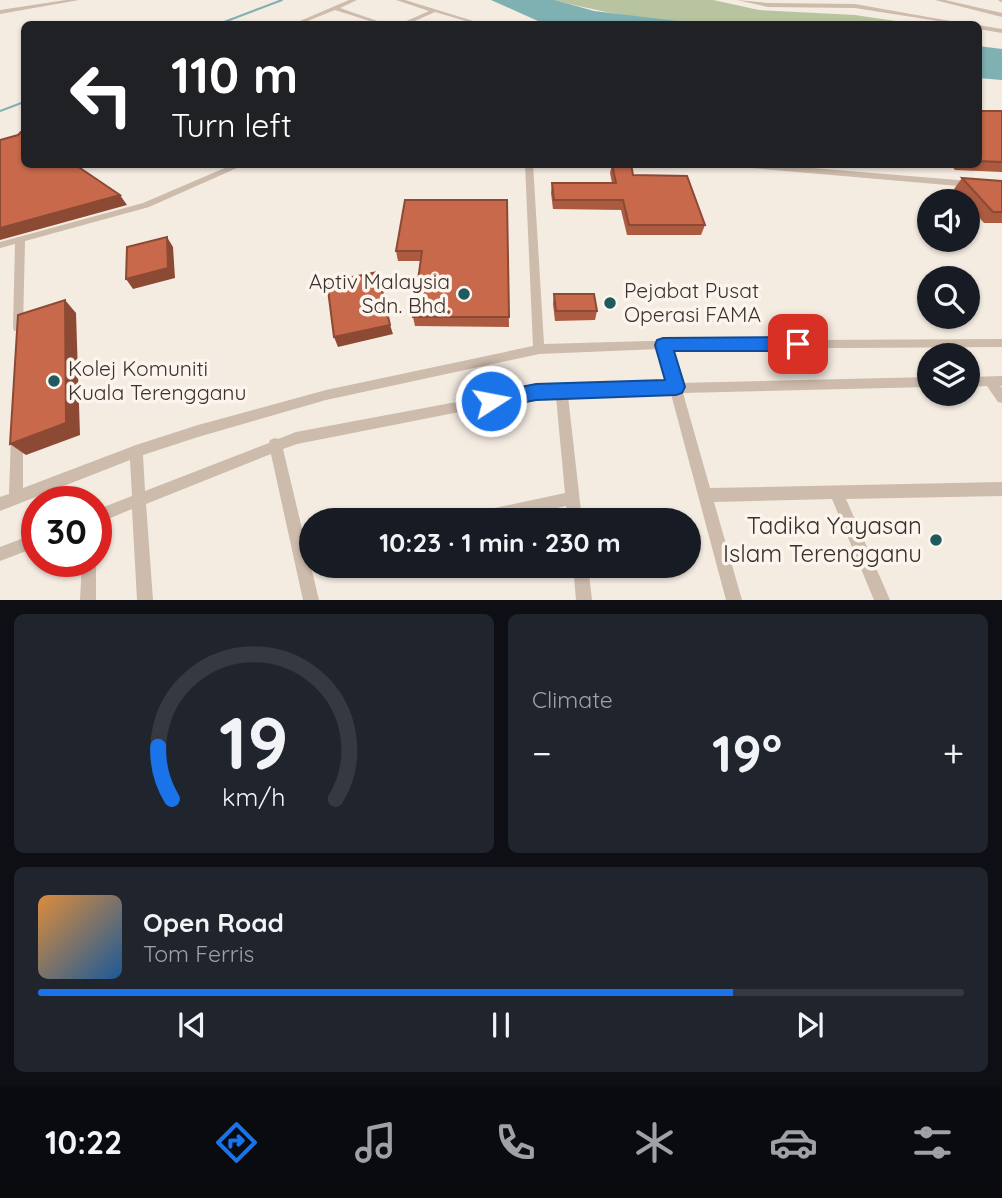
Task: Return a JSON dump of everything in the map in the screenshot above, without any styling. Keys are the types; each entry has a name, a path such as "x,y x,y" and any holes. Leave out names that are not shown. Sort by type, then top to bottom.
{"street":[{"path":"14,0 17,9"},
{"path":"0,12 76,0"},
{"path":"303,21 354,0"},
{"path":"399,0 470,21"},
{"path":"740,0 765,5 820,3 862,7 946,21"},
{"path":"862,7 867,0"},
{"path":"938,0 1002,15 994,30"},
{"path":"334,8 374,21"},
{"path":"410,21 433,10"},
{"path":"982,28 1002,31"},
{"path":"0,245 173,195 233,168"},
{"path":"529,168 539,349"},
{"path":"776,168 978,185"},
{"path":"18,338 20,240"},
{"path":"0,504 136,451 326,395 539,349 663,345 1002,343"},
{"path":"663,345 734,600"},
{"path":"996,381 1002,398"},
{"path":"112,510 296,438 524,394 676,387 917,383"},
{"path":"561,391 573,508"},
{"path":"16,498 17,422"},
{"path":"275,444 299,531"},
{"path":"136,451 145,600"},
{"path":"706,495 1002,489"},
{"path":"836,492 882,600"},
{"path":"526,508 572,498"},
{"path":"0,554 21,546"},
{"path":"88,600 89,577"},
{"path":"308,578 311,600"},
{"path":"581,578 584,600"}],"green space":[{"path":"555,0 713,0 759,10 855,15 896,21 678,21 599,11"}],"water":[{"path":"491,0 555,0 594,11 678,21 538,21"},
{"path":"982,46 1002,49 1002,80 982,78"}],"building":[{"path":"982,111 1002,111 1002,162 982,161"},
{"path":"21,132 21,168 80,168 120,195 0,228 0,140"},
{"path":"613,168 632,168 633,175 687,176 705,225 629,225 623,200 554,200 552,183 616,183"},
{"path":"962,178 1002,181 1002,212 993,212 980,198 980,189 972,189"},
{"name":"Aptiv Malaysia Sdn. Bhd.","path":"405,200 507,200 509,317 413,317 422,251 396,251"},
{"path":"167,237 168,268 126,279 127,247"},
{"path":"378,272 390,325 334,337 327,282"},
{"path":"554,294 594,294 597,311 556,311"},
{"name":"Kolej Komuniti Kuala Terengganu","path":"65,300 66,423 10,444 18,315"}],"waterway":[{"path":"227,21 282,0"},
{"path":"0,111 21,103"}],"place":[{"name":"Aptiv Malaysia Sdn. Bhd.","path":"464,294"},
{"name":"Pejabat Pusat Operasi FAMA","path":"610,303"},
{"name":"Kolej Komuniti Kuala Terengganu","path":"54,381"},
{"name":"Tadika Yayasan Islam Terengganu","path":"936,540"}],"route":[{"path":"491,401 536,392 676,387 663,345 798,344"}]}
